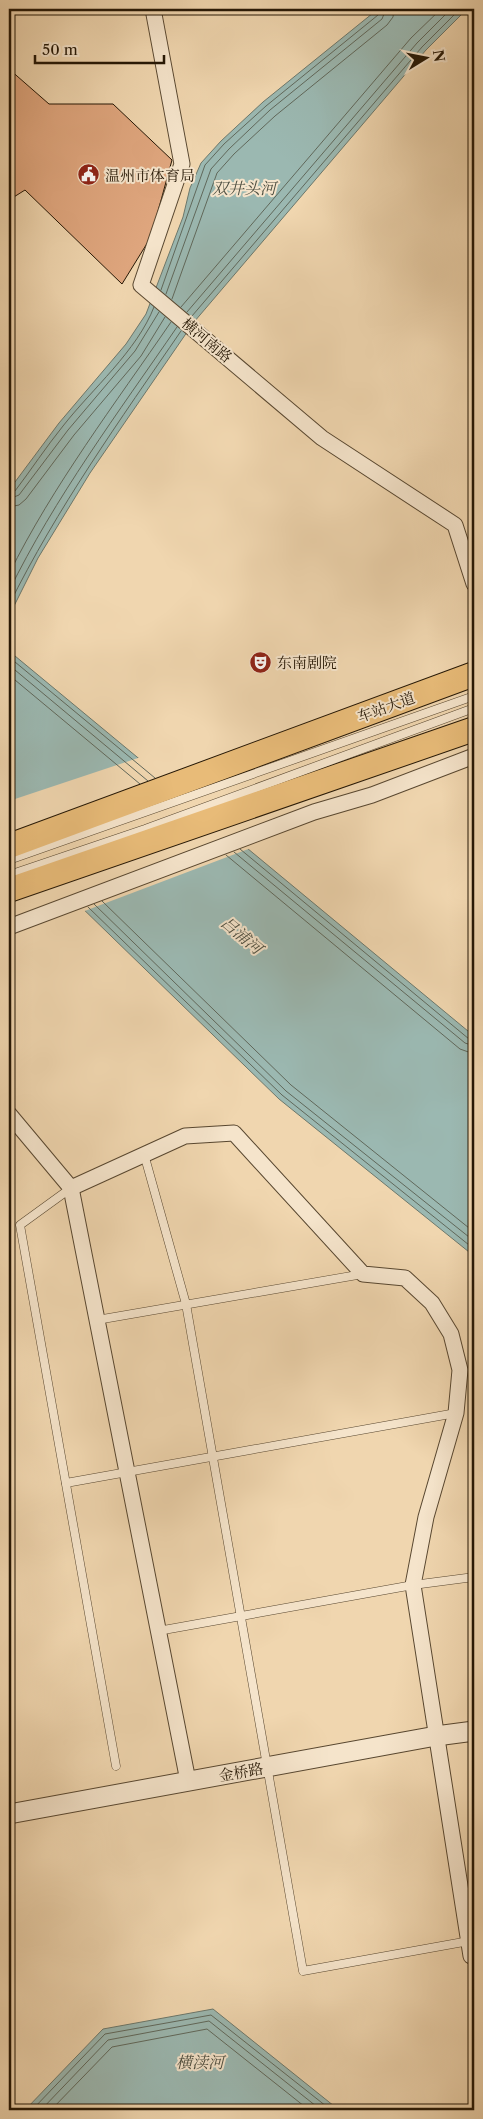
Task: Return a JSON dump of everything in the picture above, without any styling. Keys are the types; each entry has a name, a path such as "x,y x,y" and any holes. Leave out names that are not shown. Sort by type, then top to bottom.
{"main road":[{"name":"车站大道","path":"9,846 474,674"},
{"path":"11,884 312,786 474,730"}],"street":[{"name":"横河南路","path":"154,9 182,164 141,285 322,438 455,525 474,584"},
{"path":"9,928 314,812 372,795 474,756"},
{"path":"9,1114 71,1188 188,1781"},
{"path":"71,1188 185,1136 234,1133 363,1274 406,1278 432,1303 451,1334 460,1370 456,1412 426,1517 413,1585 436,1736 472,1948"},
{"name":"金桥路","path":"9,1814 436,1736 474,1731"}],"lane":[{"path":"9,860 474,696"},
{"path":"11,884 56,858 145,829 474,708"},
{"path":"144,1154 186,1304 303,1971 472,1948"},
{"path":"71,1188 20,1225 116,1766"},
{"path":"97,1320 363,1274"},
{"path":"66,1483 456,1412"},
{"path":"158,1631 413,1585 474,1577"}],"water":[{"name":"双井头河","path":"378,9 467,9 426,50 194,322 90,473 38,558 9,616 9,490 59,423 126,344 146,314 183,217 190,188 201,163 221,141 263,102"},
{"name":"吕浦河","path":"9,651 474,1036 474,1256 279,1099 9,837"},
{"name":"横渎河","path":"213,2009 339,2110 25,2110 103,2029"}],"pier":[{"path":"141,757 251,848 82,912 9,841 9,801"}],"building":[{"name":"温州市体育局","path":"9,69 49,104 113,104 172,160 151,237 122,284 25,190 9,200"}],"place":[{"name":"温州市体育局","path":"89,175"},
{"name":"东南剧院","path":"261,662"}]}
